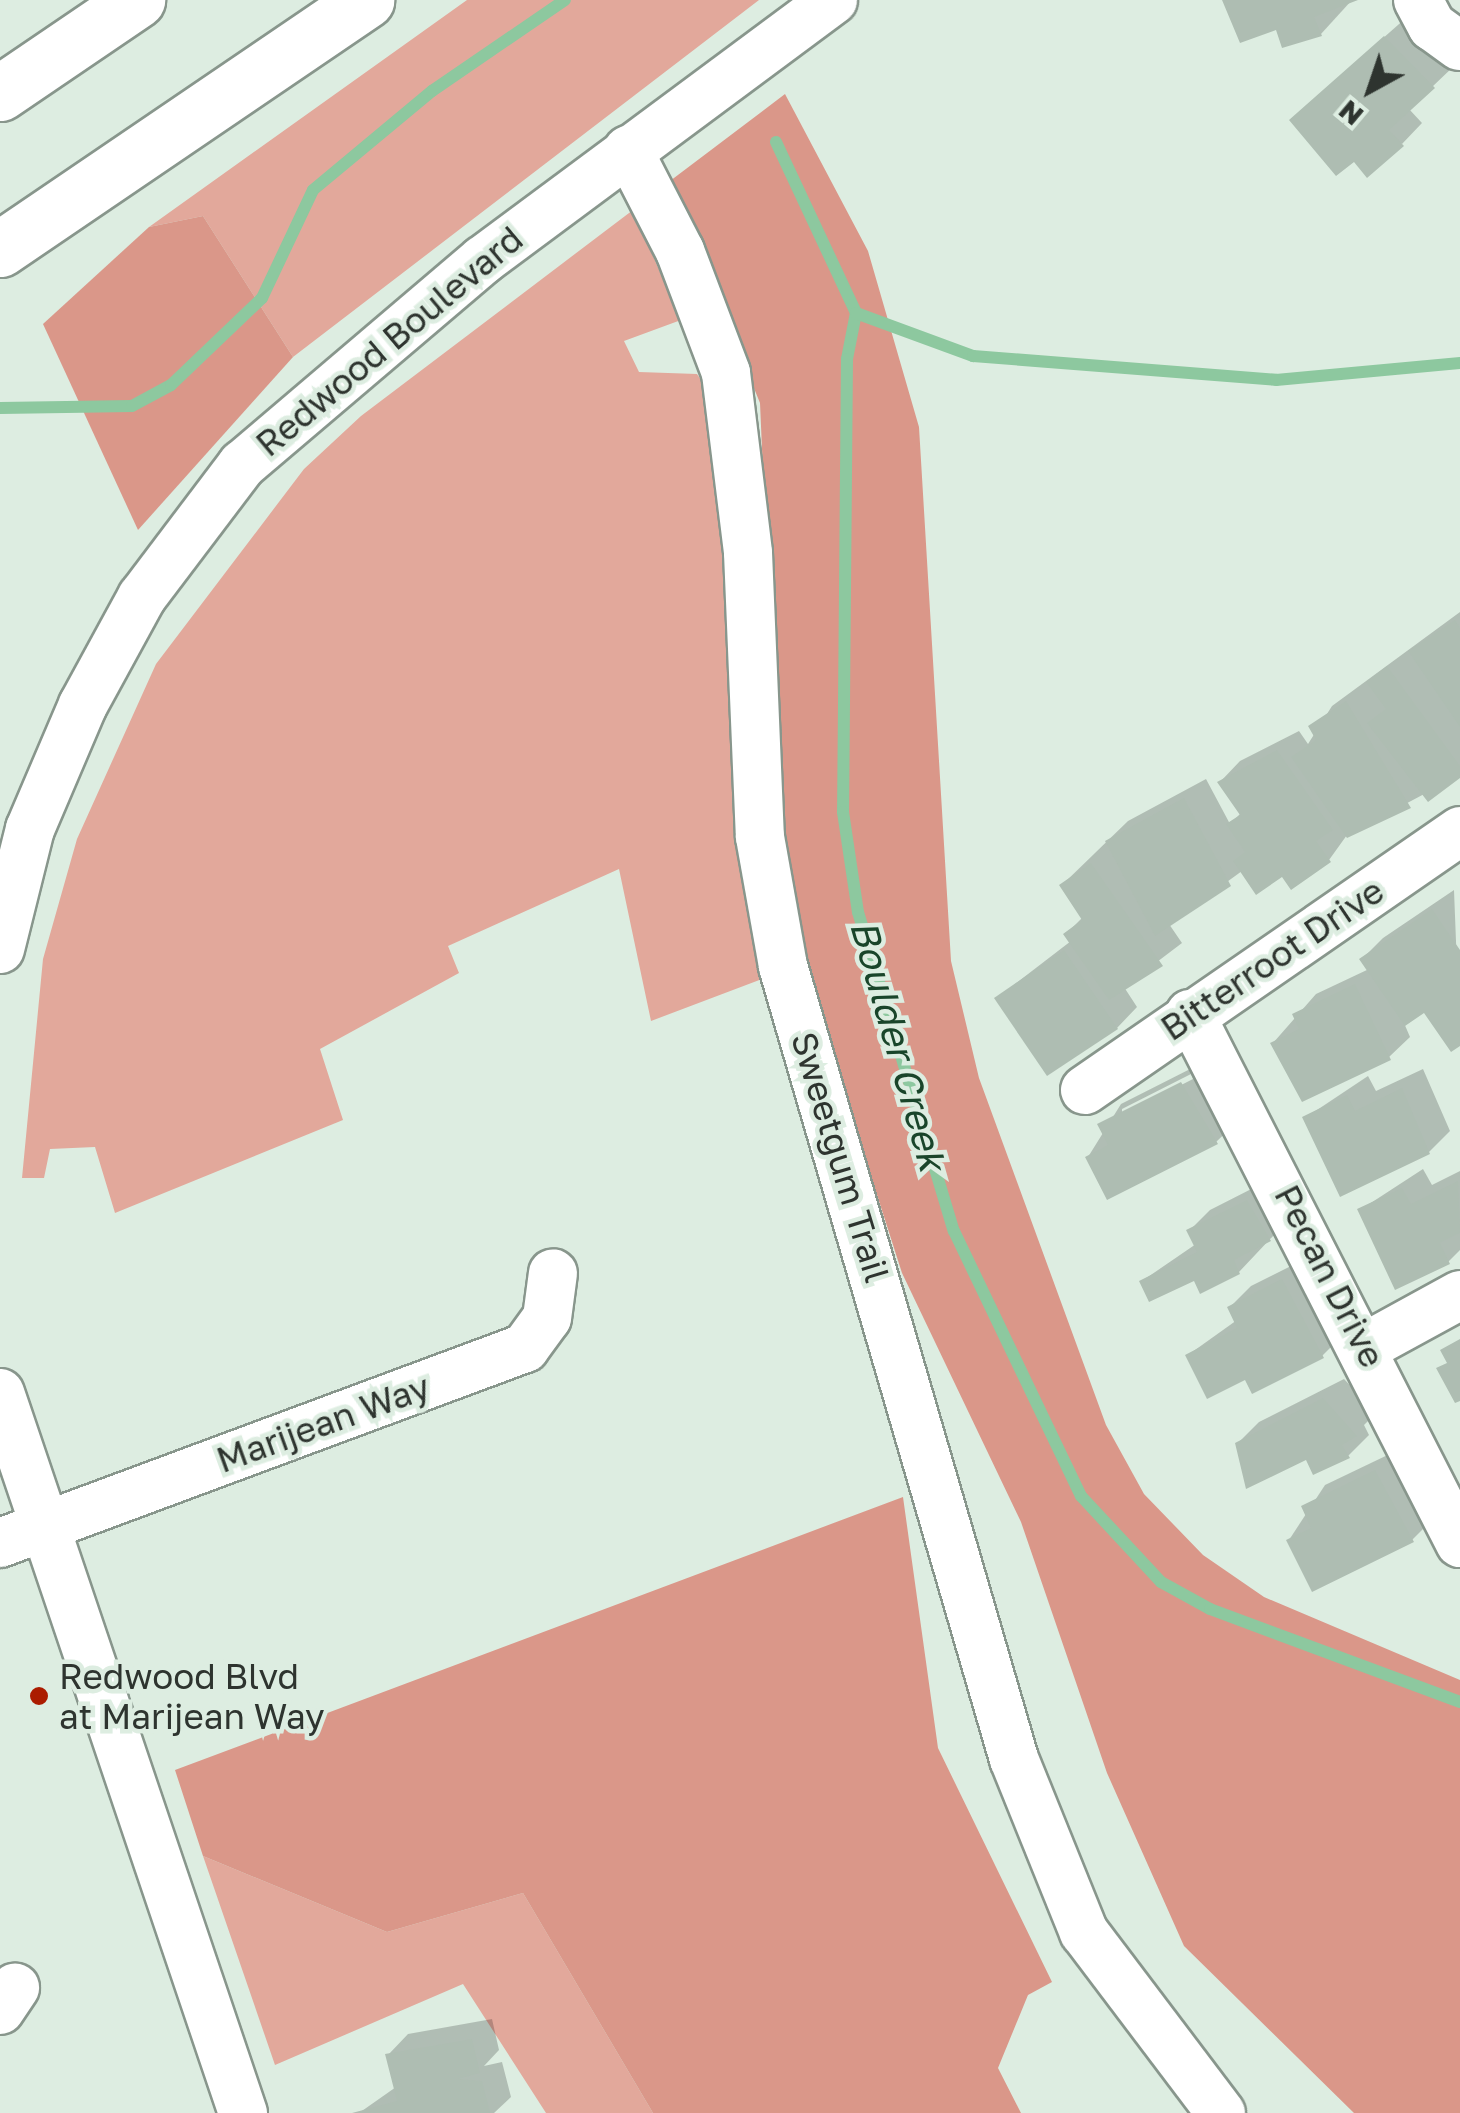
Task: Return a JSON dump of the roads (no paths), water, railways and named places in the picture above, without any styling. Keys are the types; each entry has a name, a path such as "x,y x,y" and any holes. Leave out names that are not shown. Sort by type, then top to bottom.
{"main road":[{"path":"0,93 137,0"},
{"path":"0,248 366,0"}],"street":[{"name":"Redwood Boulevard","path":"0,949 30,829 83,705 187,530 340,374 628,150 833,0"},
{"path":"1418,0 1460,46"},
{"name":"Sweetgum Trail","path":"628,150 680,251 734,407 760,837 783,966 1014,1759 1084,1932 1220,2113"},
{"name":"Bitterroot Drive","path":"1085,1090 1460,830"},
{"name":"Pecan Drive","path":"1190,1014 1367,1346 1460,1544"},
{"name":"Marijean Way","path":"21,1535 525,1348 548,1318 552,1273"},
{"path":"1367,1346 1460,1295"},
{"path":"0,1393 21,1535 243,2113"}],"waterway":[{"path":"0,408 132,406 171,385 262,298 313,190 432,91 565,0"},
{"name":"Boulder Creek","path":"776,142 856,313 847,359 843,812 858,912 954,1231 1081,1496 1161,1582 1210,1609 1460,1702"},
{"path":"856,313 973,356 1276,380 1460,363"}],"place":[{"name":"Redwood Blvd at Marijean Way","path":"39,1696"}]}
